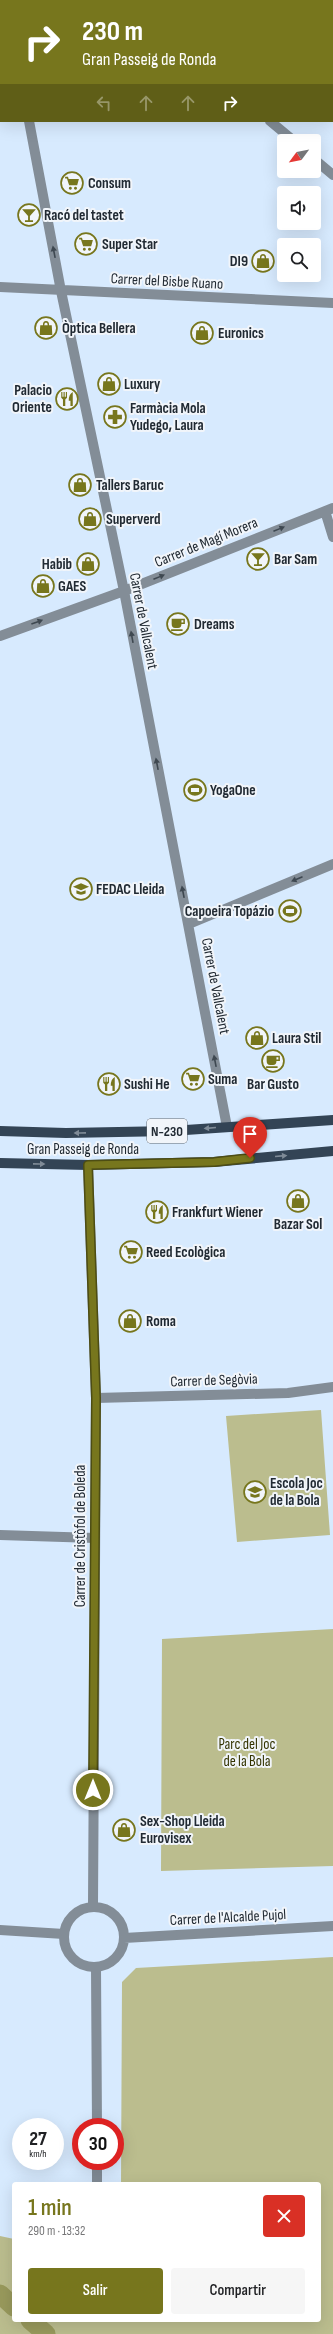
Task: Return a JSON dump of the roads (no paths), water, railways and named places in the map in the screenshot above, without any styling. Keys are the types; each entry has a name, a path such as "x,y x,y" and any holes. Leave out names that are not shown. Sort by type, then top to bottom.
{"main road":[{"name":"Gran Passeig de Ronda","path":"0,1131 66,1133 171,1131 333,1120"},
{"name":"Gran Passeig de Ronda","path":"0,1163 88,1165 214,1162 333,1150"}],"street":[{"name":"Carrer de Vallcalent","path":"29,122 61,291 124,591 227,1126"},
{"path":"271,122 286,134"},
{"path":"321,165 333,175"},
{"name":"Carrer del Bisbe Ruano","path":"0,287 333,304"},
{"path":"329,509 333,537"},
{"name":"Carrer de Magí Morera","path":"0,636 124,591 329,509"},
{"path":"189,924 333,864"},
{"name":"Carrer de Cristòfol de Boleda","path":"88,1165 96,1398 93,1906"},
{"name":"Carrer de Segòvia","path":"96,1398 288,1393 333,1387"},
{"path":"0,1535 95,1538"},
{"path":"93,1906 109,1910 115,1915 120,1922 124,1938 120,1950 112,1961 96,1967 81,1964 70,1955 64,1942 66,1926 76,1912 93,1906"},
{"name":"Carrer de l'Alcalde Pujol","path":"124,1938 333,1926"},
{"path":"0,1930 64,1934"},
{"path":"96,1967 97,2118"},
{"path":"97,2170 97,2182"}],"waterway":[{"path":"0,2294 12,2305"},
{"path":"32,2322 46,2334"}],"place":[{"name":"Consum","path":"72,183"},
{"name":"Racó del tastet","path":"29,215"},
{"name":"Super Star","path":"86,244"},
{"name":"DI9","path":"263,261"},
{"name":"Òptica Bellera","path":"46,328"},
{"name":"Euronics","path":"202,333"},
{"name":"Luxury","path":"109,384"},
{"name":"Palacio Oriente","path":"67,399"},
{"name":"Farmàcia Mola Yudego, Laura","path":"115,417"},
{"name":"Tallers Baruc","path":"80,485"},
{"name":"Superverd","path":"90,519"},
{"name":"Bar Sam","path":"258,559"},
{"name":"Habib","path":"88,564"},
{"name":"GAES","path":"43,586"},
{"name":"Dreams","path":"178,624"},
{"name":"YogaOne","path":"195,790"},
{"name":"FEDAC Lleida","path":"81,889"},
{"name":"Capoeira Topázio","path":"290,911"},
{"name":"Laura Stil","path":"257,1038"},
{"name":"Bar Gusto","path":"273,1061"},
{"name":"Suma","path":"193,1079"},
{"name":"Sushi He","path":"109,1084"},
{"name":"Bazar Sol","path":"298,1201"},
{"name":"Frankfurt Wiener","path":"157,1212"},
{"name":"Reed Ecològica","path":"131,1252"},
{"name":"Roma","path":"130,1321"},
{"name":"Escola Joc de la Bola","path":"255,1492"},
{"name":"Sex-Shop Lleida Eurovisex","path":"124,1830"}],"park label":[{"name":"Parc del Joc de la Bola","path":"247,1752"}]}
